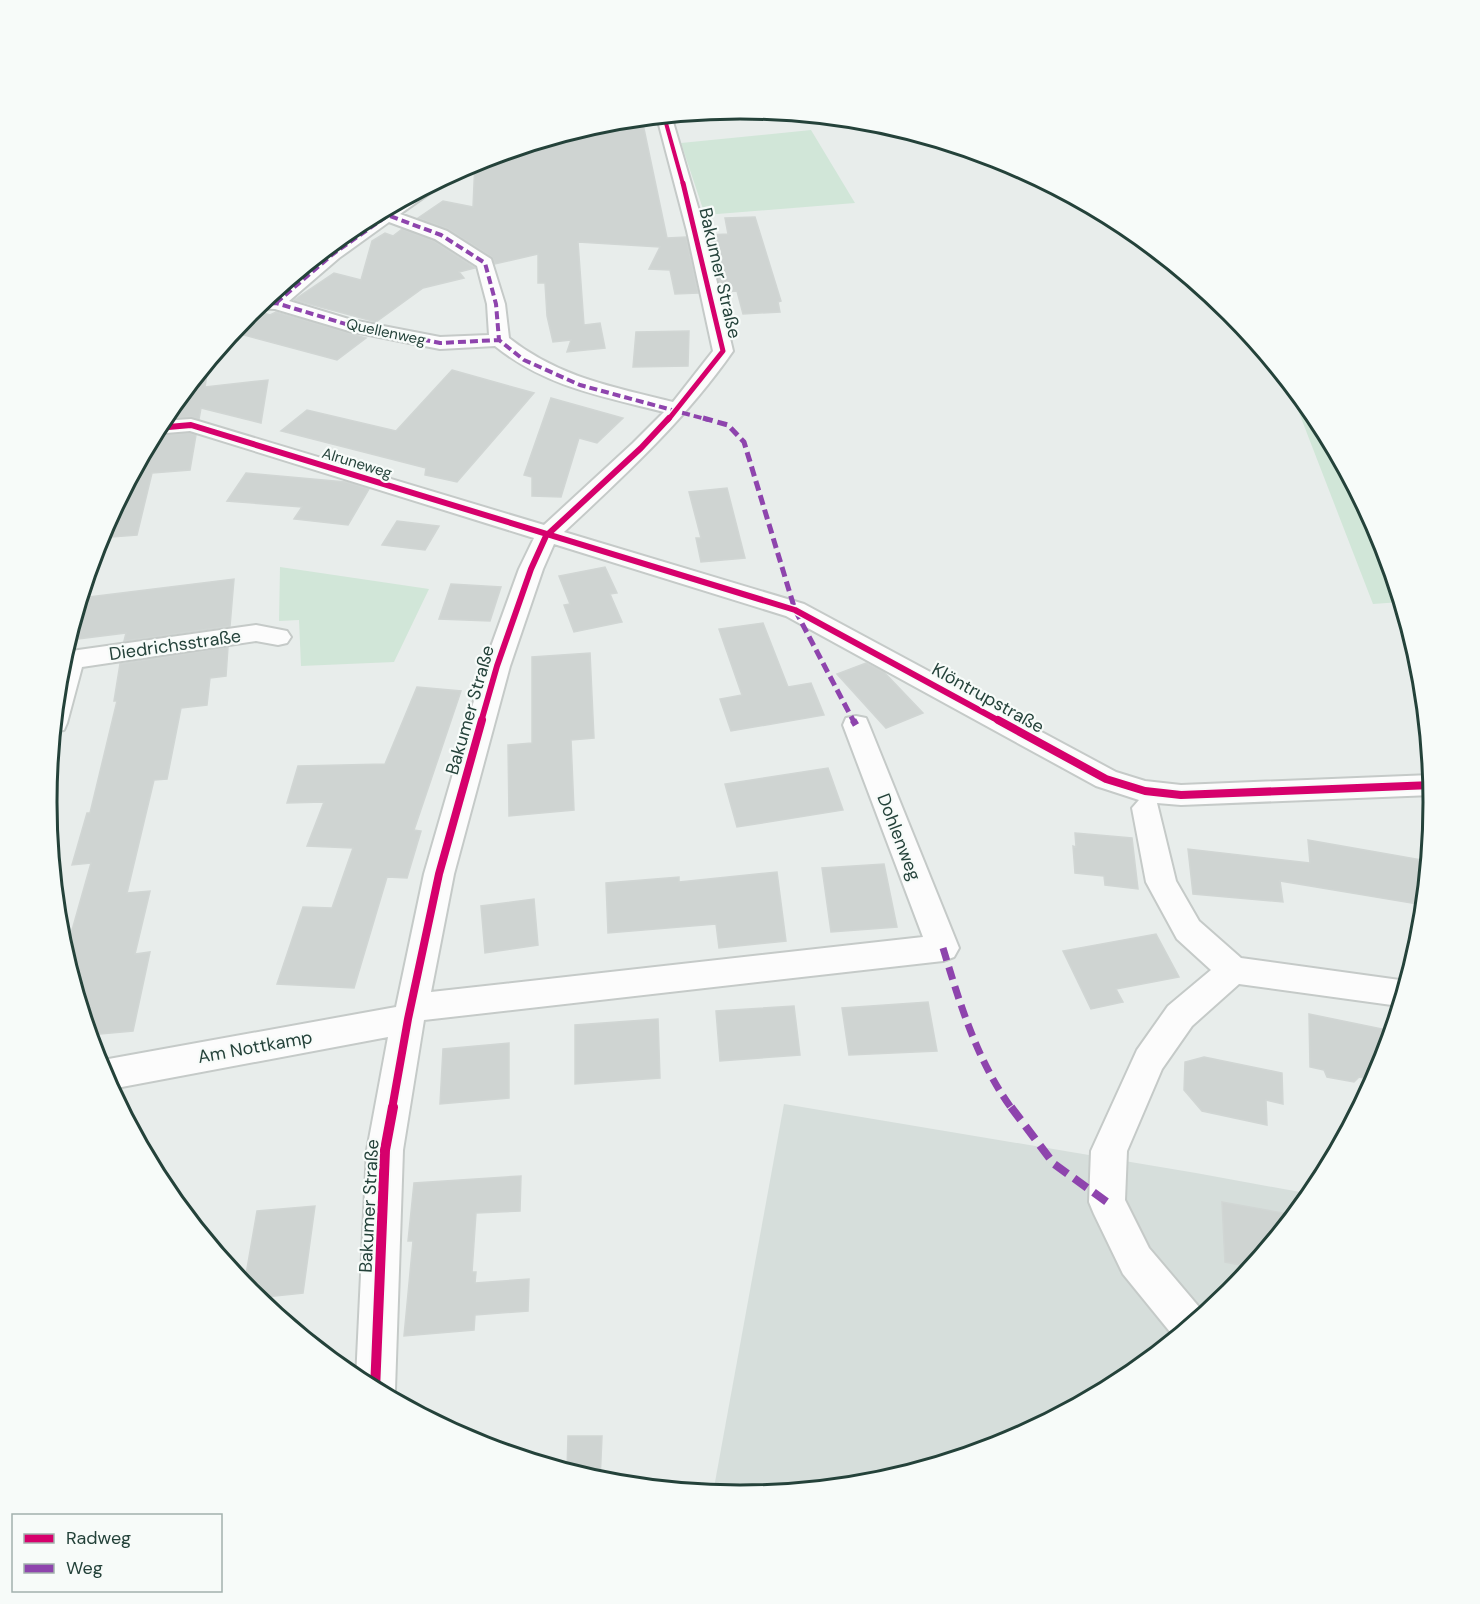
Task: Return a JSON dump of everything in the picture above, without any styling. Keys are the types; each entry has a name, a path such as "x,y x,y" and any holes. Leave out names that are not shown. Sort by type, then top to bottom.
{"street":[{"name":"Bakumer Straße","path":"375,1379 385,1150 439,874 497,666 531,569 546,536 641,448 678,410 723,351 696,231 666,123"},
{"path":"390,217 441,235 484,263 496,304 499,340 524,360 580,385 678,410"},
{"name":"Quellenweg","path":"294,285 334,253"},
{"name":"Quellenweg","path":"273,304 349,325 440,343 499,340"},
{"name":"Alruneweg","path":"170,427 191,425 546,536"},
{"name":"Klöntrupstraße","path":"546,536 795,610 1106,779 1145,791 1181,795 1423,785"},
{"name":"Diedrichsstraße","path":"72,659 256,633 278,637"},
{"name":"Dohlenweg","path":"410,1014 943,948 856,725"},
{"path":"1146,808 1161,882 1188,930 1233,970 1396,992"},
{"path":"1186,1320 1136,1261 1107,1202 1109,1151 1149,1060 1180,1016 1233,970"},
{"name":"Am Nottkamp","path":"113,1073 410,1014"}],"shaded area":[{"path":"784,1104 1300,1192 1254,1252 1190,1316 1119,1370 1042,1415 960,1449 873,1472 785,1484 715,1484"}],"green space":[{"path":"811,130 855,203 705,215 681,143"},
{"path":"1297,407 1331,460 1353,500 1387,582 1393,603 1373,604"},
{"path":"280,567 429,589 394,662 301,666 299,620 279,621"}],"building":[{"path":"643,126 667,238 686,237 698,293 675,294 670,270 649,269 660,247 578,242 584,325 600,323 605,348 567,352 571,340 553,342 547,316 545,283 538,283 538,254 495,264 492,257 448,229 418,218 443,201 473,207 474,173 520,155 563,142"},
{"path":"755,217 781,301 778,302 780,312 743,314 737,291 721,292 708,235 728,234 725,218"},
{"path":"402,229 434,241 475,268 459,272 464,278 423,288 376,322 294,300 334,273 361,280 372,241 385,233 393,236"},
{"path":"276,312 366,338 337,360 242,335 263,313 270,315"},
{"path":"689,331 688,366 633,367 636,332"},
{"path":"452,370 534,393 457,482 425,475 426,468 281,431 307,410 396,431"},
{"path":"207,375 205,387 268,380 261,423 201,408 199,419 175,418"},
{"path":"551,398 623,418 597,443 579,438 561,497 532,496 532,477 524,475"},
{"path":"190,433 196,435 190,470 152,473 137,535 111,537 127,500 164,435"},
{"path":"246,473 346,482 369,489 348,525 294,519 302,507 227,501"},
{"path":"727,488 745,558 701,562 696,538 701,538 689,492"},
{"path":"397,521 439,526 425,550 382,545"},
{"path":"605,567 617,593 610,594 622,622 574,632 564,605 570,604 559,576"},
{"path":"234,579 230,626 124,641 126,633 77,639 88,597"},
{"path":"451,584 501,587 490,621 439,619"},
{"path":"763,623 788,687 811,683 824,715 731,731 720,699 742,695 719,629"},
{"path":"228,647 226,676 210,678 207,705 181,708 167,779 154,780 127,893 150,891 135,954 150,952 133,1031 98,1034 80,979 70,936 91,863 72,865 87,813 90,813 117,701 114,701 120,664"},
{"path":"590,653 594,738 571,740 574,810 509,816 508,745 532,743 532,657"},
{"path":"866,663 884,672 923,713 886,728 837,674"},
{"path":"417,687 461,691 414,830 421,831 407,878 387,877 354,988 277,984 303,907 332,908 353,848 307,846 324,802 287,803 298,766 385,764"},
{"path":"828,768 843,810 737,827 725,784"},
{"path":"1075,833 1132,838 1138,889 1105,885 1104,876 1075,873 1073,846 1076,847"},
{"path":"1308,840 1421,860 1415,904 1280,881 1283,902 1193,894 1188,849 1310,863"},
{"path":"884,864 897,927 831,932 822,868"},
{"path":"777,872 786,941 719,948 716,924 608,933 606,883 679,877 679,882"},
{"path":"534,899 538,945 485,953 481,906"},
{"path":"1156,934 1179,977 1116,989 1123,1002 1091,1009 1063,951"},
{"path":"928,1002 937,1051 849,1055 842,1008"},
{"path":"794,1006 800,1055 720,1061 716,1011"},
{"path":"1309,1014 1384,1029 1364,1078 1359,1077 1354,1082 1327,1077 1324,1070 1310,1067"},
{"path":"658,1019 660,1078 575,1084 575,1025"},
{"path":"509,1043 509,1098 440,1104 443,1049"},
{"path":"1204,1057 1282,1073 1283,1104 1266,1100 1267,1125 1202,1111 1184,1090 1185,1062"},
{"path":"521,1176 520,1211 476,1213 472,1272 476,1272 475,1283 529,1279 528,1311 475,1315 474,1330 404,1336 413,1241 408,1241 414,1183"},
{"path":"1222,1202 1285,1213 1242,1265 1225,1262"},
{"path":"315,1206 303,1293 269,1297 246,1273 257,1211"},
{"path":"568,1436 602,1436 600,1471 567,1463"}],"marked path":[{"path":"390,216 441,235 485,263 496,304 499,340 524,360 580,385 728,425 744,442 795,610 856,725"},
{"path":"314,268 340,249"},
{"path":"276,303 312,270"},
{"path":"274,303 349,325 440,343 499,340"},
{"path":"943,948 966,1023 999,1091 1054,1164 1107,1202"}],"cycle path":[{"path":"375,1379 385,1150 408,1019 439,874 497,666 531,569 546,536 641,448 678,409 723,351 696,231 666,123"},
{"path":"170,427 191,425 795,610 1106,779 1145,791 1181,795 1423,785"}]}
